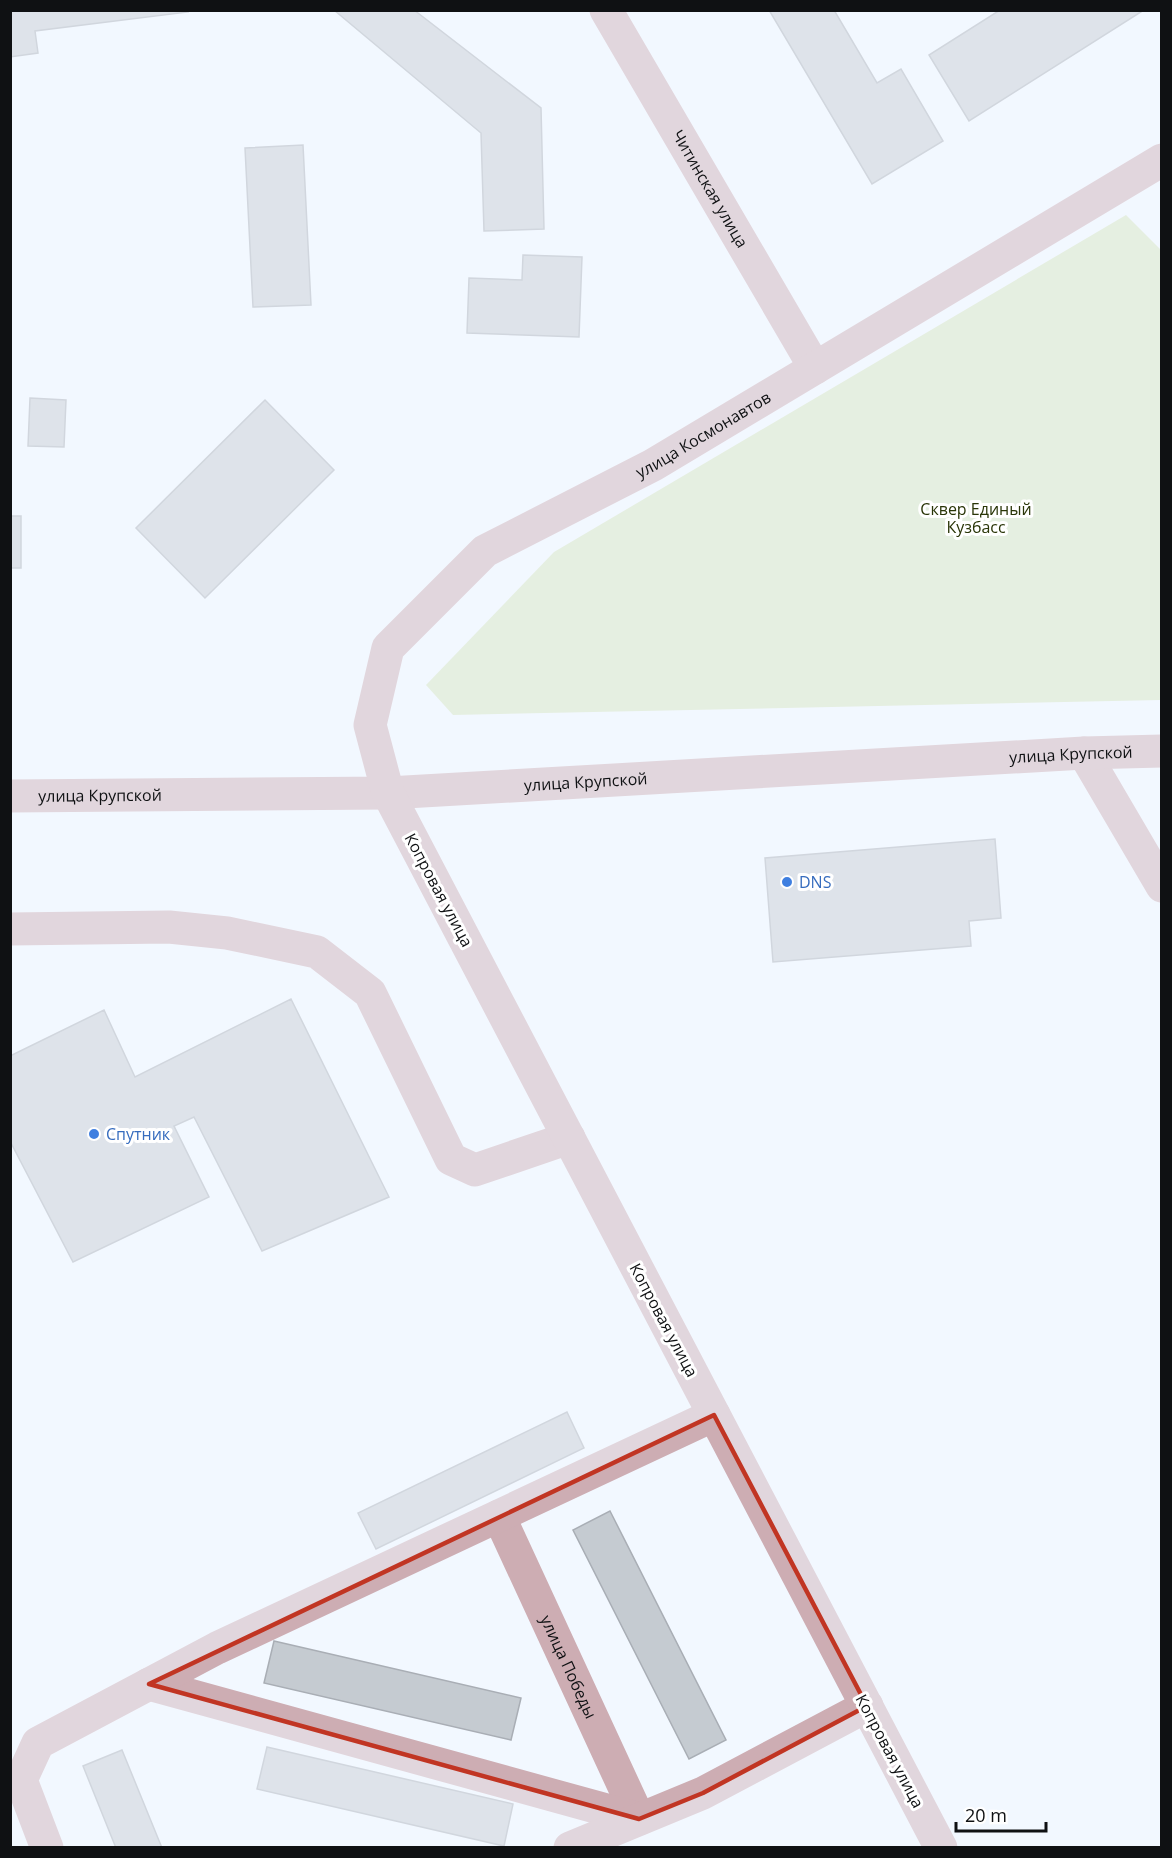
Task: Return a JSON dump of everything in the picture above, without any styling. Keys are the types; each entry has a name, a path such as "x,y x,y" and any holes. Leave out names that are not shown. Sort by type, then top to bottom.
{"street":[{"name":"Читинская улица","path":"609,13 815,368"},
{"name":"улица Космонавтов","path":"388,793 370,725 388,648 485,551 652,465 1161,160"},
{"name":"улица Крупской","path":"10,796 388,793 1084,753 1161,751"},
{"path":"1084,753 1161,886"},
{"name":"Копровая улица","path":"388,793 941,1848"},
{"path":"10,929 169,927 227,933 317,952 370,993 451,1159 476,1170 569,1138"},
{"path":"47,1848 21,1780 38,1743 217,1648 714,1415"},
{"name":"улица Победы","path":"499,1516 639,1819"},
{"path":"148,1684 639,1819"},
{"path":"570,1848 703,1793 867,1706"}],"highlighted area":[{"path":"714,1415 867,1706 703,1793 639,1819 149,1684"}],"green space":[{"name":"Сквер Единый Кузбасс","path":"1126,215 1161,250 1161,700 453,715 426,685 554,552"}],"building":[{"path":"10,10 187,10 188,12 35,31 38,53 10,57"},
{"path":"334,10 414,10 541,108 544,229 484,231 481,133"},
{"path":"769,10 834,10 877,83 901,69 943,141 872,184"},
{"path":"1000,10 1144,10 969,121 929,55"},
{"path":"303,145 311,305 253,307 245,148"},
{"path":"523,255 582,257 579,337 467,333 469,278 522,280"},
{"path":"30,398 66,400 64,447 28,446"},
{"path":"265,400 334,470 205,598 136,528"},
{"path":"10,516 21,516 21,568 10,568"},
{"path":"995,839 1001,918 969,921 971,946 773,962 765,858"},
{"name":"Спутник","path":"291,999 389,1197 262,1251 194,1117 174,1126 209,1197 73,1262 10,1141 10,1056 104,1010 135,1077"},
{"path":"567,1412 584,1448 376,1549 358,1513"},
{"path":"610,1511 726,1740 689,1759 573,1530"},
{"path":"274,1641 521,1698 511,1740 264,1683"},
{"path":"267,1747 513,1804 504,1846 257,1789"},
{"path":"122,1750 162,1848 116,1848 83,1766"}],"place":[{"name":"DNS","path":"787,882"},
{"name":"Спутник","path":"94,1134"}]}
